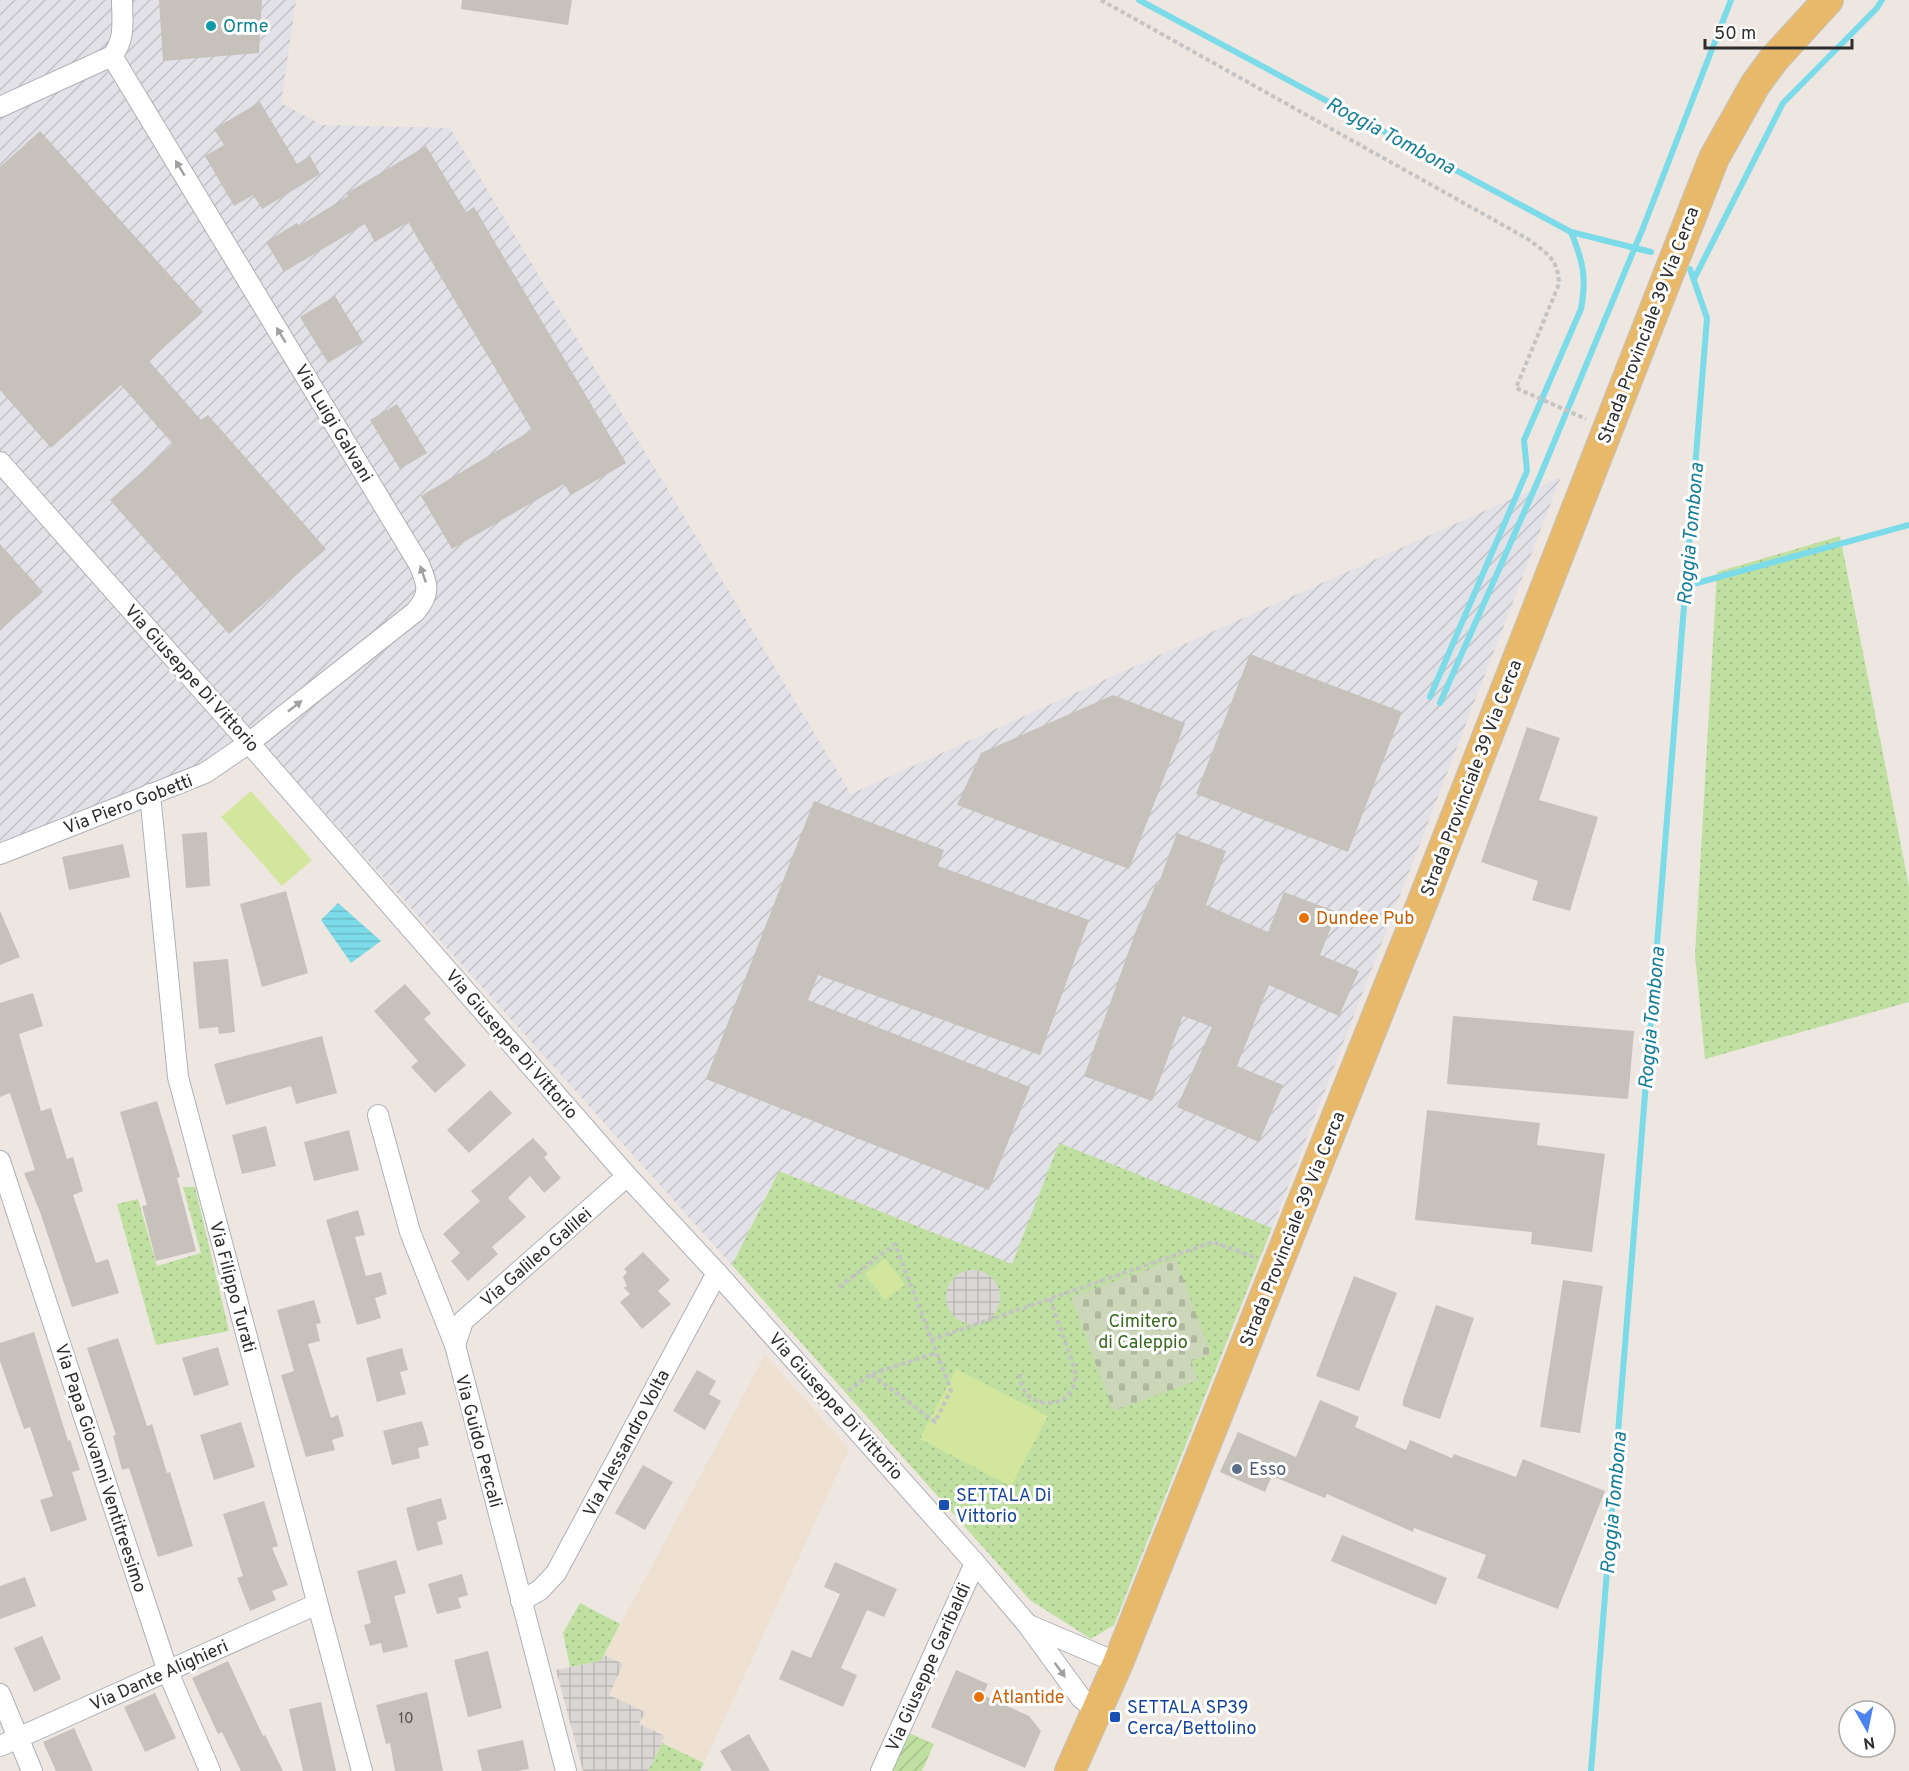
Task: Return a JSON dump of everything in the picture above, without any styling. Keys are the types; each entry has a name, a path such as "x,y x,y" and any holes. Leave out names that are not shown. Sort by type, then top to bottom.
{"main road":[{"name":"Strada Provinciale 39 Via Cerca","path":"1070,1771 1118,1663 1411,931 1714,158 1761,76 1825,1"}],"street":[{"path":"0,107 112,56 122,38 122,0"},
{"name":"Via Luigi Galvani","path":"112,56 419,564 428,590 425,602 415,612 249,742"},
{"name":"Via Giuseppe Di Vittorio","path":"0,462 249,742 627,1176 717,1273 975,1563 1027,1624 1081,1698 1098,1712"},
{"name":"Via Piero Gobetti","path":"0,854 205,773 249,742"},
{"name":"Via Filippo Turati","path":"150,794 178,1077 362,1771"},
{"name":"Via Guido Percali","path":"378,1115 410,1232 454,1345 566,1771"},
{"name":"Via Papa Giovanni Ventitreesimo","path":"0,1161 168,1672 210,1771"},
{"name":"Via Galileo Galilei","path":"454,1345 463,1321 627,1176"},
{"name":"Via Alessandro Volta","path":"521,1601 540,1590 556,1573 717,1273"},
{"name":"Via Giuseppe Garibaldi","path":"881,1771 975,1563"},
{"name":"Via Dante Alighieri","path":"8,1742 317,1604"},
{"name":"Via Giuseppe Di Vittorio","path":"1027,1624 1118,1663"},
{"path":"0,1694 8,1742 32,1771"}],"path":[{"path":"1101,0 1528,238 1554,259 1559,284 1516,388 1575,414"},
{"path":"932,1340 1213,1242 1277,1265"},
{"path":"839,1287 895,1244 951,1390 935,1422 871,1374"},
{"path":"1020,1374 1022,1389 1031,1398 1044,1404 1066,1398 1073,1390 1076,1380 1075,1370 1050,1299"},
{"path":"833,1402 871,1374 936,1353"}],"shaded area":[{"path":"0,0 296,0 281,103 322,125 450,128 851,794 1561,477 1272,1228 1059,1144 1012,1265 779,1171 732,1265 250,729 202,765 0,843"},
{"path":"968,1270 978,1270 988,1274 996,1282 1000,1297 996,1312 988,1320 978,1324 968,1324 958,1320 950,1312 946,1302 946,1292 950,1282 958,1274"},
{"path":"765,1355 849,1449 704,1763 662,1743 665,1736 639,1724 644,1712 609,1695 604,1655"},
{"path":"604,1655 623,1664 609,1695 645,1712 639,1724 665,1736 648,1771 583,1771 556,1670 601,1661"}],"green space":[{"path":"1840,536 1909,886 1909,1002 1705,1059 1695,955 1717,572"},
{"path":"251,791 312,860 282,886 221,817"},
{"path":"1059,1143 1272,1228 1114,1625 1091,1639 1030,1600 732,1265 779,1171 1012,1264"},
{"path":"183,1187 195,1187 229,1331 156,1345 117,1204 138,1199 157,1266 201,1253"},
{"path":"885,1258 905,1285 885,1300 865,1274"},
{"name":"Cimitero di Caleppio","path":"1176,1259 1211,1354 1191,1361 1198,1380 1113,1411 1071,1297"},
{"path":"956,1369 1048,1416 1011,1486 920,1439"},
{"path":"580,1603 620,1624 601,1661 570,1667 563,1633"},
{"path":"909,1733 934,1744 922,1771 892,1771"},
{"path":"662,1743 704,1763 700,1771 648,1771"}],"water":[{"path":"338,903 381,941 351,963 321,920"}],"building":[{"name":"Orme","path":"159,0 262,0 259,53 163,61"},
{"path":"462,0 572,0 568,25 461,9"},
{"path":"260,102 297,164 310,156 320,174 262,209 253,195 234,206 205,156 224,145 214,129"},
{"path":"40,131 203,312 149,361 201,420 208,415 326,549 229,634 110,500 173,444 121,385 51,448 0,390 0,167"},
{"path":"426,146 466,212 474,207 626,463 571,495 564,484 452,549 421,496 532,430 408,222 375,242 365,224 284,272 266,242 297,223 299,226 348,196 347,193"},
{"path":"335,296 363,342 328,363 300,317"},
{"path":"397,404 427,453 400,469 370,420"},
{"path":"0,544 43,592 0,630"},
{"path":"1250,654 1402,712 1348,852 1196,794"},
{"path":"1113,695 1185,723 1129,869 957,805 981,753"},
{"path":"1527,727 1560,738 1539,800 1598,817 1570,911 1532,900 1538,881 1481,862"},
{"path":"814,801 944,850 938,866 1089,920 1040,1055 818,975 808,1000 1030,1087 989,1190 706,1079"},
{"path":"207,832 210,886 186,888 182,834"},
{"path":"1177,833 1226,851 1206,905 1268,932 1284,892 1337,912 1320,955 1359,971 1339,1016 1269,985 1237,1066 1283,1085 1259,1142 1177,1107 1212,1027 1183,1016 1152,1101 1084,1076 1137,928 1156,884 1158,885"},
{"path":"123,844 130,877 69,890 62,857"},
{"path":"286,891 308,973 262,987 240,904"},
{"path":"0,911 20,957 0,965"},
{"path":"228,959 235,1032 219,1034 218,1027 199,1029 193,962"},
{"path":"405,984 431,1013 424,1019 466,1065 435,1093 411,1067 418,1061 374,1011"},
{"path":"33,993 43,1026 19,1034 41,1111 51,1108 67,1159 73,1157 83,1191 73,1195 96,1263 108,1259 119,1293 72,1307 40,1212 24,1173 35,1170 10,1093 0,1097 0,1003"},
{"path":"1453,1016 1634,1031 1628,1099 1447,1084"},
{"path":"322,1036 337,1093 296,1104 291,1086 226,1105 214,1064"},
{"path":"490,1090 512,1113 469,1153 447,1130"},
{"path":"157,1101 180,1177 177,1178 196,1251 156,1261 142,1206 147,1205 120,1112"},
{"path":"1427,1110 1540,1123 1537,1145 1605,1154 1592,1252 1531,1244 1532,1232 1415,1220"},
{"path":"266,1126 276,1166 242,1174 232,1135"},
{"path":"349,1130 359,1170 314,1181 304,1142"},
{"path":"533,1138 548,1154 544,1157 561,1178 544,1193 530,1176 508,1198 526,1217 492,1247 498,1254 468,1281 451,1261 460,1253 443,1234 480,1201 471,1191"},
{"path":"358,1210 365,1235 355,1237 366,1276 381,1272 387,1294 375,1298 381,1318 357,1325 326,1220"},
{"path":"643,1252 670,1280 658,1291 671,1304 642,1329 620,1302 630,1294 624,1288 627,1286 623,1277 627,1272 624,1269"},
{"path":"1354,1276 1397,1293 1359,1391 1316,1376"},
{"path":"1563,1280 1603,1286 1580,1433 1540,1427"},
{"path":"314,1300 321,1323 316,1324 320,1341 308,1344 331,1418 338,1415 344,1436 332,1440 335,1450 306,1457 281,1375 294,1371 277,1310"},
{"path":"1436,1305 1474,1318 1440,1419 1403,1406 1403,1400"},
{"path":"34,1332 68,1441 70,1440 80,1470 72,1472 87,1520 51,1532 40,1500 53,1496 30,1427 24,1429 0,1361 0,1343"},
{"path":"118,1338 147,1426 152,1424 167,1473 170,1472 193,1546 158,1557 129,1468 122,1470 113,1436 116,1435 87,1348"},
{"path":"218,1347 229,1385 194,1396 182,1358"},
{"path":"402,1348 408,1370 400,1372 406,1394 377,1402 366,1358"},
{"path":"697,1370 716,1381 709,1394 721,1401 705,1430 673,1411"},
{"path":"1320,1400 1359,1417 1355,1427 1406,1450 1410,1440 1452,1458 1454,1454 1516,1477 1523,1459 1605,1491 1558,1609 1477,1578 1486,1555 1414,1528 1413,1532 1327,1494 1325,1498 1272,1476 1265,1492 1220,1472 1238,1432 1296,1457"},
{"path":"422,1421 429,1445 418,1448 420,1458 392,1465 383,1431"},
{"path":"241,1422 255,1467 214,1480 200,1435"},
{"path":"643,1465 673,1482 645,1530 615,1513"},
{"path":"441,1498 447,1519 437,1522 443,1544 417,1551 406,1508"},
{"path":"264,1501 278,1546 272,1548 288,1585 272,1591 276,1600 250,1611 237,1578 243,1576 223,1514"},
{"path":"1342,1535 1447,1578 1436,1605 1331,1561"},
{"path":"396,1560 406,1593 394,1596 408,1647 383,1653 381,1643 370,1646 364,1625 371,1623 357,1571"},
{"path":"835,1562 897,1589 884,1617 867,1610 841,1668 857,1675 843,1707 779,1679 792,1650 811,1658 840,1594 824,1587"},
{"path":"462,1574 468,1595 458,1598 461,1608 437,1614 428,1584"},
{"path":"25,1577 36,1606 0,1619 0,1586"},
{"path":"42,1636 61,1679 34,1692 14,1648"},
{"path":"488,1651 502,1708 468,1717 454,1660"},
{"path":"228,1661 263,1736 265,1735 283,1771 241,1771 222,1732 218,1734 192,1678"},
{"path":"956,1670 988,1684 983,1695 1029,1716 1041,1731 1025,1768 931,1727"},
{"path":"427,1692 443,1771 395,1771 390,1743 386,1744 376,1705"},
{"path":"155,1693 176,1738 145,1752 124,1707"},
{"path":"321,1702 336,1771 303,1771 289,1709"},
{"path":"74,1728 93,1771 56,1771 43,1742"},
{"path":"749,1734 770,1771 732,1771 720,1751"},
{"path":"523,1740 529,1769 482,1771 477,1750"}],"waterway":[{"name":"Roggia Tombona","path":"1139,0 1571,232 1651,252"},
{"path":"1440,703 1540,476 1643,228 1731,0"},
{"path":"1694,279 1783,103 1877,8 1882,0"},
{"path":"1430,697 1527,471 1524,440 1581,309 1584,288 1583,270 1571,232"},
{"name":"Roggia Tombona","path":"1591,1771 1707,318 1690,269"},
{"path":"1686,586 1909,525"}],"place":[{"name":"Orme","path":"211,26"},
{"name":"Dundee Pub","path":"1304,918"},
{"name":"Esso","path":"1237,1469"},
{"name":"SETTALA Di Vittorio","path":"944,1505"},
{"name":"Atlantide","path":"979,1697"},
{"name":"SETTALA SP39 Cerca/Bettolino","path":"1115,1717"}]}
